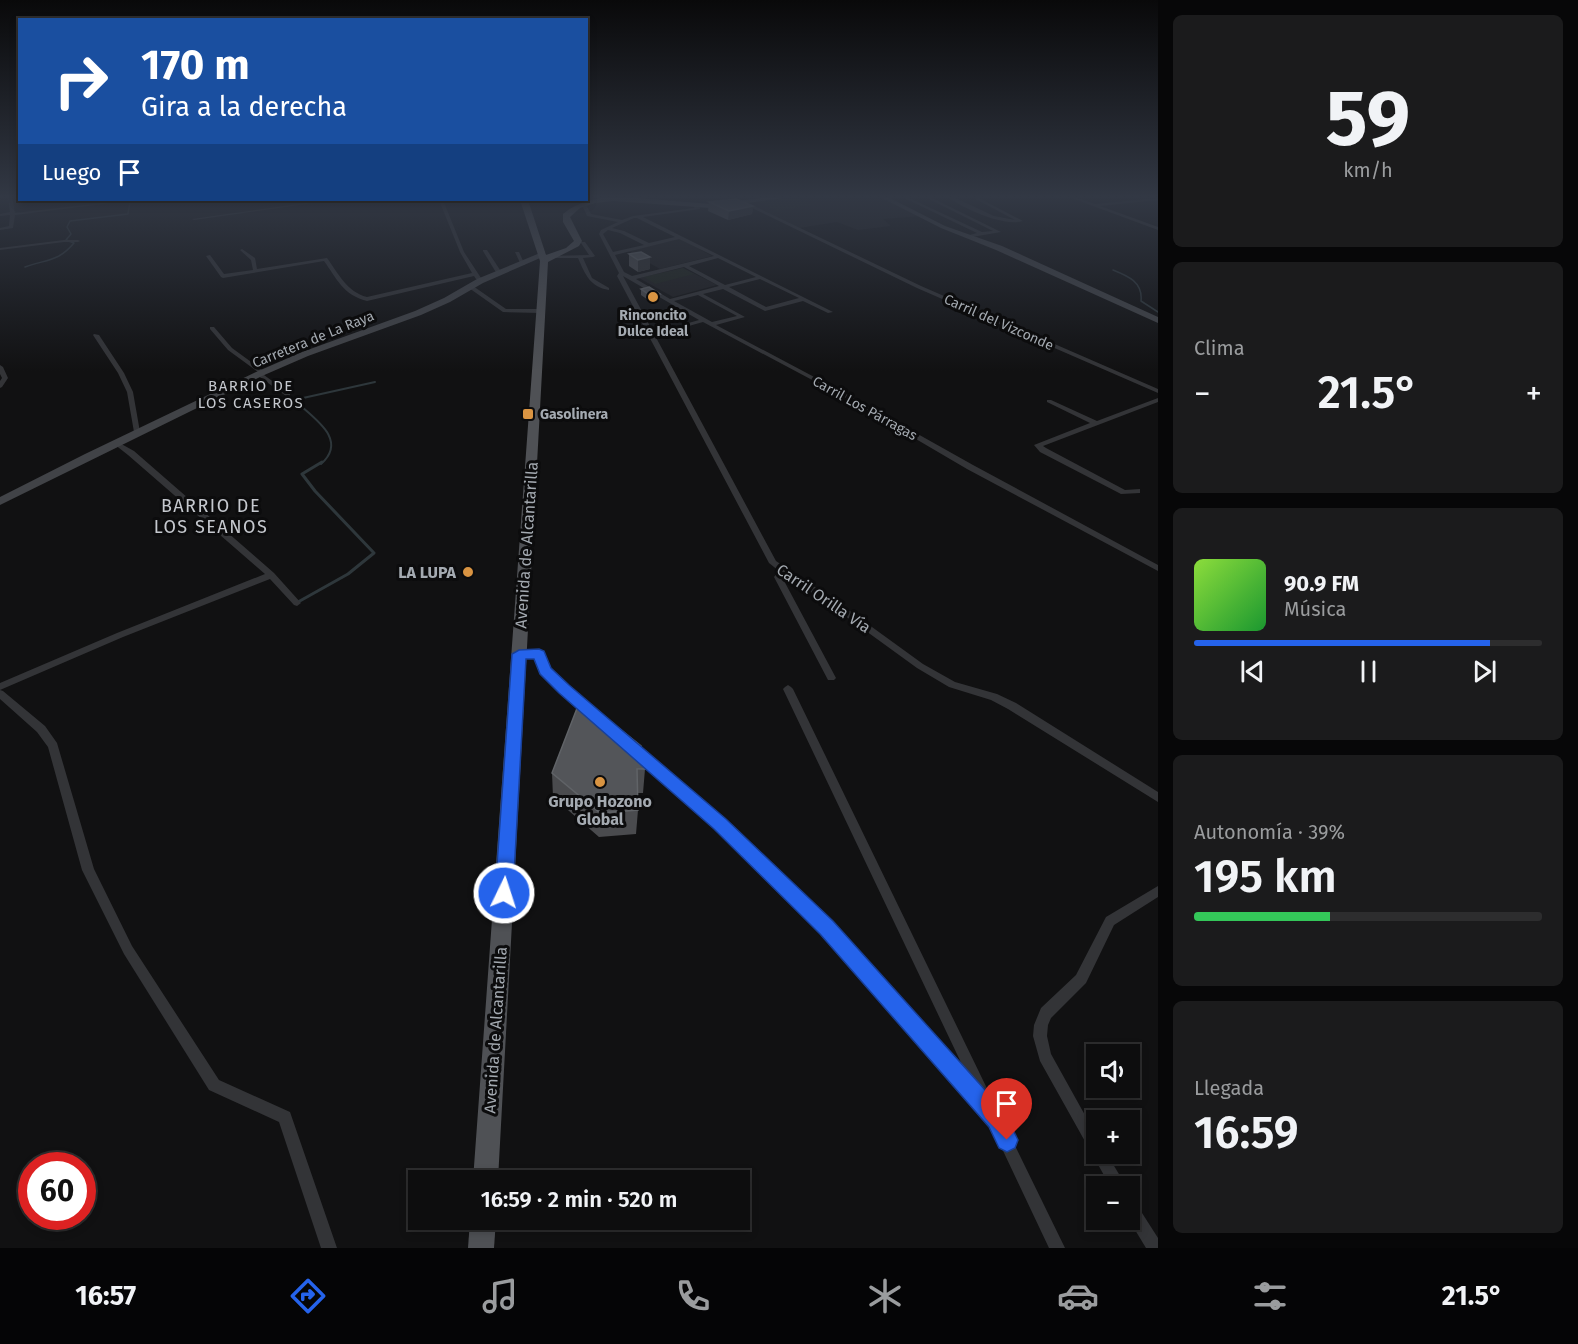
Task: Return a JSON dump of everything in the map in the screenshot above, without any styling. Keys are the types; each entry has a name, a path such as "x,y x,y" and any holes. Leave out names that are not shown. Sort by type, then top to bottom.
{"main road":[{"name":"Carretera de La Raya","path":"0,502 137,432 261,373 305,354 418,313 475,280 546,254"},
{"name":"Avenida de Alcantarilla","path":"487,1170 541,311 547,254"},
{"path":"1013,254 1158,320"},
{"path":"481,1248 482,1230"}],"street":[{"path":"247,254 253,259 255,269"},
{"path":"463,254 475,280 505,311 541,311"},
{"path":"487,254 499,273"},
{"path":"518,254 523,264"},
{"path":"550,254 580,257 593,256 591,254"},
{"path":"611,254 622,273"},
{"path":"712,254 830,312"},
{"name":"Carril del Vizconde","path":"852,254 919,287 1158,391"},
{"path":"208,256 224,276 255,269 325,260 336,277 348,289 357,296 367,299 475,280"},
{"path":"580,257 590,279 607,289"},
{"path":"632,278 717,257"},
{"path":"684,265 765,309 803,299"},
{"name":"Carril Los Párragas","path":"622,273 1158,568"},
{"name":"Carril Orilla Vía","path":"622,273 620,276 772,563 840,608 920,666 952,685 994,697 1012,706 1158,798"},
{"path":"671,300 759,278"},
{"path":"674,329 742,316 698,293"},
{"path":"212,328 230,349 288,395"},
{"path":"96,336 121,373 130,392 137,432"},
{"path":"0,367 5,378 0,386"},
{"path":"1049,400 1096,423"},
{"path":"1137,491 1124,492 1043,450 1038,445 1158,400"},
{"path":"116,443 131,453 271,575 297,603"},
{"path":"783,571 778,577 831,678"},
{"path":"0,687 120,635 271,575"},
{"path":"519,654 539,654 545,671 599,719"},
{"path":"788,689 997,1119 1057,1248"},
{"path":"0,694 41,729 53,746 88,870 128,950 214,1085 285,1117 329,1248"},
{"path":"625,742 720,824 800,900 853,955 997,1119"},
{"path":"1086,1131 1045,1056 1040,1036 1041,1025 1046,1013 1081,979 1110,921 1158,891"},
{"path":"1140,1223 1155,1248"}],"shaded area":[{"path":"634,254 712,256 660,269"},
{"path":"683,268 717,285 673,297 639,278"},
{"path":"683,268 694,274 655,284 644,277"}],"building":[{"path":"629,254 645,254 650,257 638,260"},
{"path":"649,287 660,294 651,296 641,289"},
{"name":"Grupo Hozono Global","path":"581,698 641,746 645,769 637,769 638,810 600,813 552,773"}],"waterway":[{"path":"25,267 62,254"},
{"path":"1113,270 1137,284 1141,301 1158,312"},
{"path":"321,464 329,455 330,438 325,429 294,400 375,382"},
{"path":"298,602 348,574 374,553 315,491 302,474 322,462"}],"place":[{"name":"Rinconcito Dulce Ideal","path":"653,297"},
{"name":"Gasolinera","path":"528,414"},
{"name":"LA LUPA","path":"468,572"},
{"name":"Grupo Hozono Global","path":"600,782"}],"district":[{"name":"BARRIO DE LOS CASEROS","path":"251,394"},
{"name":"BARRIO DE LOS SEANOS","path":"211,516"}],"route":[{"path":"504,893 519,654 539,654 545,671 720,824 800,900 853,955 997,1119 1007,1140"}]}
